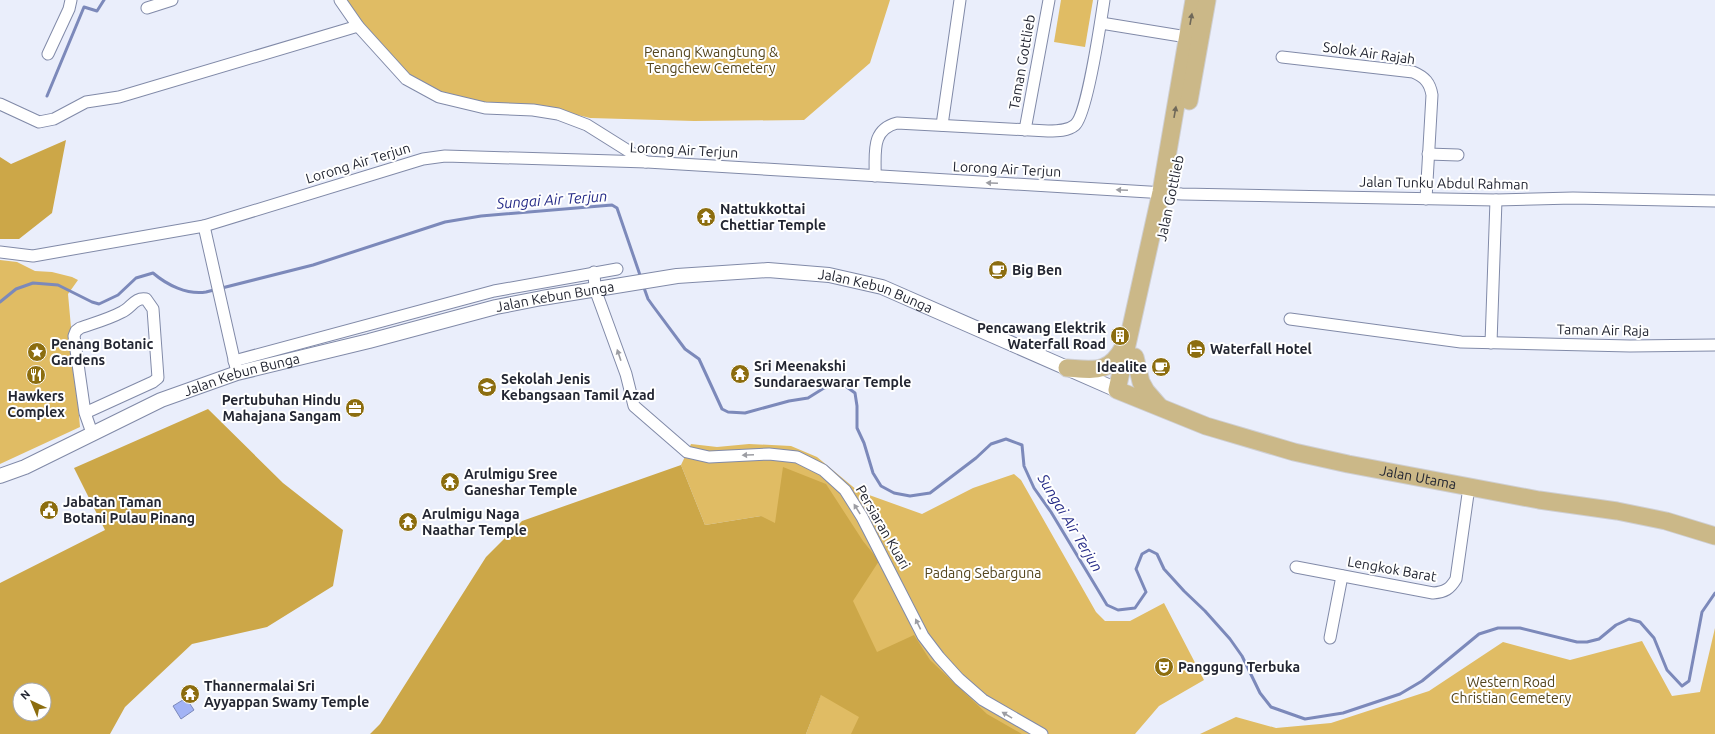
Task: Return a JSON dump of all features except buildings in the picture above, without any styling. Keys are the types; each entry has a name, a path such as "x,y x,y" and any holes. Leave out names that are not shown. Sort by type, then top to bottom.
{"main road":[{"name":"Jalan Gottlieb","path":"1194,0 1194,38"},
{"name":"Jalan Gottlieb","path":"1122,392 1135,357 1194,38 1207,0"},
{"name":"Jalan Gottlieb","path":"1122,392 1128,339 1166,193"},
{"path":"1067,368 1090,370 1107,367 1118,357 1128,339"},
{"path":"1135,357 1141,382 1161,408"},
{"name":"Jalan Utama","path":"1122,392 1206,426 1294,452 1348,464 1539,500 1617,511 1666,521 1715,536"}],"street":[{"path":"48,54 69,9 70,0"},
{"path":"148,8 172,0"},
{"path":"340,0 358,26 406,79 438,97 485,108 533,110 558,114 587,125 647,162"},
{"path":"942,125 960,0"},
{"name":"Taman Gottlieb","path":"1025,130 1048,0"},
{"name":"Taman Gottlieb","path":"875,176 877,142 880,133 887,126 897,123 1048,132 1064,130 1075,125 1081,117 1101,23 1104,0"},
{"path":"1101,23 1194,38"},
{"path":"0,104 39,122 54,119 86,102 119,97 358,26"},
{"name":"Solok Air Rajah","path":"1282,57 1413,72 1420,75 1430,86 1432,95 1426,199"},
{"path":"1428,154 1458,155"},
{"name":"Lorong Air Terjun","path":"0,252 33,256 204,226 423,159 445,156 647,162 1166,193"},
{"name":"Jalan Tunku Abdul Rahman","path":"1166,193 1426,199 1496,200 1573,198 1715,201"},
{"path":"1491,344 1496,200"},
{"path":"204,226 236,367 494,291 617,269"},
{"name":"Jalan Kebun Bunga","path":"0,476 25,467 161,400 236,367 369,341 496,307 656,279 768,270 828,275 882,287 1122,392"},
{"name":"Persiaran Kuari","path":"594,272 595,289 626,374 634,406 687,452 709,457 770,454 797,457 823,470 845,490 858,510 923,636 939,657 959,679 983,700 1042,734"},
{"path":"84,413 157,379 153,309 146,299 136,301 123,312 77,329 74,334 84,413 92,434"},
{"name":"Taman Air Raja","path":"1290,319 1461,342 1491,344 1630,346 1715,345"},
{"name":"Lengkok Barat","path":"1296,567 1433,592 1441,592 1451,588 1456,580 1469,487"},
{"path":"1330,638 1342,576"}],"green space":[{"name":"Penang Kwangtung & Tengchew Cemetery","path":"342,0 890,0 870,63 804,120 694,121 590,118 549,108 456,100 410,85"},
{"path":"1061,0 1093,0 1085,47 1054,42"},
{"name":"Penang Botanic Gardens","path":"0,260 17,262 35,271 52,272 78,280 68,294 80,427 0,464"},
{"name":"Padang Sebarguna","path":"691,444 717,447 749,444 791,446 817,457 858,491 922,514 973,488 1014,474 1021,480 1096,612 1105,621 1130,621 1164,603 1204,680 1159,706 1135,734 806,734 829,673 761,516 705,525 681,465"},
{"name":"Western Road Christian Cemetery","path":"1715,628 1715,734 1200,734 1236,717 1276,728 1331,723 1429,691 1503,642 1570,660 1642,641 1672,696 1700,692"}],"shaded area":[{"path":"66,140 52,213 19,239 0,239 0,157 11,164"},
{"path":"208,409 283,483 343,530 333,586 267,627 192,644 125,707 110,734 0,734 0,583 105,530 74,468"},
{"path":"681,465 705,525 761,516 775,523 783,467 826,484 863,541 879,561 853,601 877,652 914,635 930,660 987,714 1022,734 851,734 859,717 821,695 806,734 370,734 380,724 486,557 522,521"}],"water":[{"path":"186,698 194,710 181,719 173,706"}],"waterway":[{"path":"47,96 84,7 97,11 104,0"},
{"name":"Sungai Air Terjun","path":"0,302 16,289 33,283 58,285 99,304 118,295 136,278 153,273 178,288 192,292 206,292 313,265 445,222 481,216 612,205 617,208 641,278"},
{"name":"Sungai Air Terjun","path":"643,285 648,299 685,349 699,359 722,409 728,412 745,413 789,401 808,398 824,388 840,382 855,393 857,406 857,428 864,443 873,473 881,486 894,493 910,496 930,493 976,458 991,444 1006,439 1022,445 1024,466 1034,488 1051,512 1107,605 1118,610 1135,608 1146,592 1136,569 1142,554 1149,550 1157,554 1164,569 1230,639 1242,656 1260,693 1271,707 1305,719 1343,713 1400,694 1422,681 1479,634 1498,628 1520,628 1577,642 1587,642 1599,639 1616,625 1629,619 1640,622 1654,638 1667,670 1682,686 1689,681 1702,612 1715,593"}],"place":[{"name":"Nattukkottai Chettiar Temple","path":"706,217"},
{"name":"Big Ben","path":"998,270"},
{"name":"Pencawang Elektrik Waterfall Road","path":"1120,336"},
{"name":"Waterfall Hotel","path":"1196,349"},
{"name":"Penang Botanic Gardens","path":"37,352"},
{"name":"Idealite","path":"1161,367"},
{"name":"Sri Meenakshi Sundaraeswarar Temple","path":"740,374"},
{"name":"Hawkers Complex","path":"36,375"},
{"name":"Sekolah Jenis Kebangsaan Tamil Azad","path":"487,387"},
{"name":"Pertubuhan Hindu Mahajana Sangam","path":"355,408"},
{"name":"Arulmigu Sree Ganeshar Temple","path":"450,482"},
{"name":"Jabatan Taman Botani Pulau Pinang","path":"49,510"},
{"name":"Arulmigu Naga Naathar Temple","path":"408,522"},
{"name":"Panggung Terbuka","path":"1164,667"},
{"name":"Thannermalai Sri Ayyappan Swamy Temple","path":"190,694"}]}
